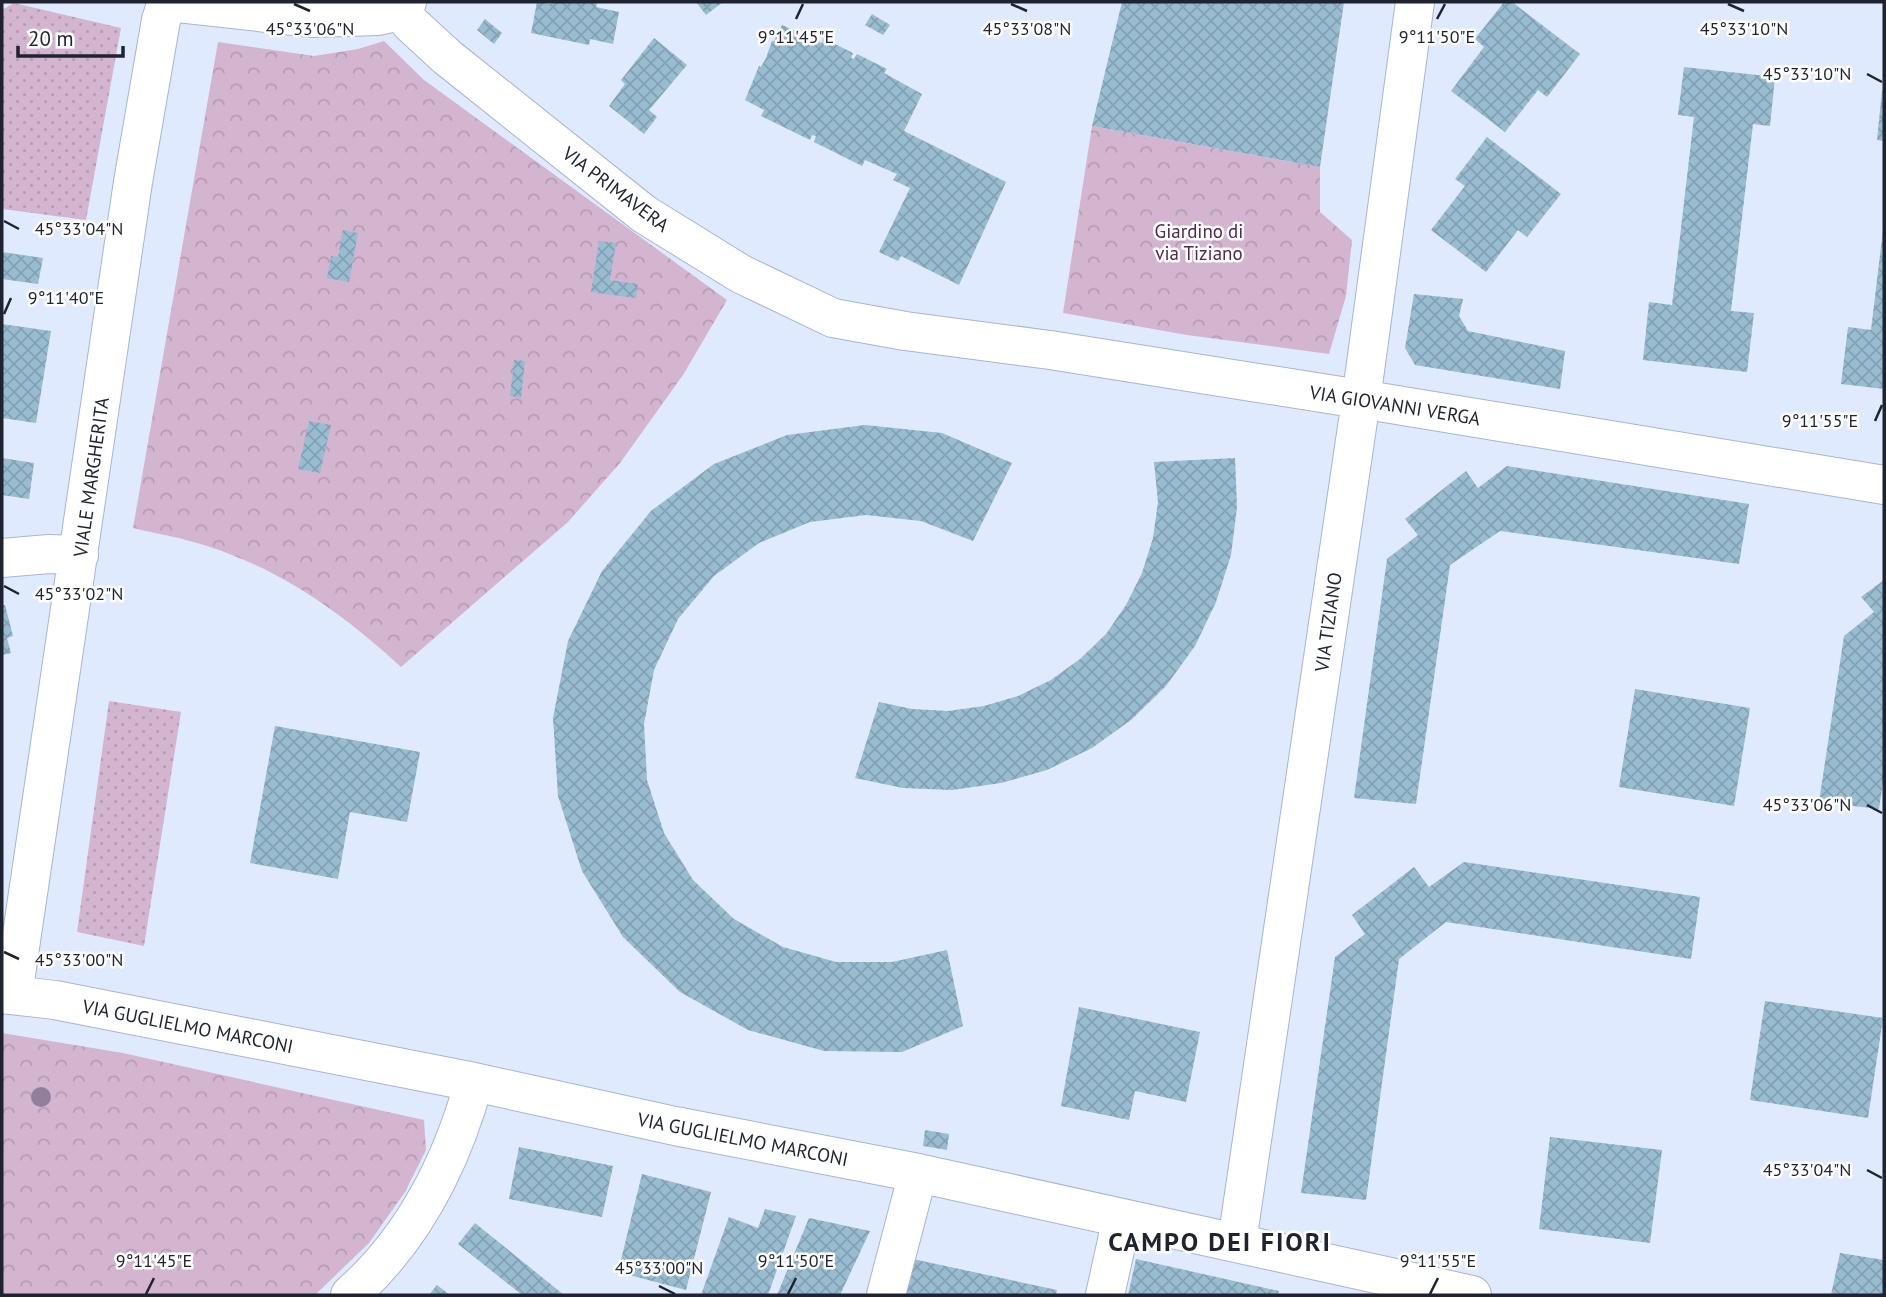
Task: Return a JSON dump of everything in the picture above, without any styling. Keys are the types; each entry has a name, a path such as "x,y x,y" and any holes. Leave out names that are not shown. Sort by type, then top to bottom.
{"street":[{"path":"168,2 300,10 393,9"},
{"name":"VIALE MARGHERITA","path":"7,995 79,555 134,182 161,20 168,2"},
{"name":"VIA TIZIANO","path":"1237,1242 1361,400 1415,2"},
{"name":"VIA PRIMAVERA","path":"393,9 447,57 644,214 741,274 833,318 905,331"},
{"name":"VIA GIOVANNI VERGA","path":"905,331 1050,350 1884,485"},
{"path":"2,558 49,554 79,555"},
{"name":"VIA GUGLIELMO MARCONI","path":"7,995 68,1003 474,1082 675,1126 918,1173 1472,1295"},
{"path":"350,1295 394,1248 428,1198 448,1159 474,1082"},
{"path":"886,1295 918,1173"},
{"path":"1105,1295 1122,1217"}],"green space":[{"path":"14,3 121,28 86,220 2,209 2,10"},
{"path":"384,41 424,80 727,300 683,375 620,463 568,522 401,667 334,612 261,568 198,543 133,528 218,42 314,56 358,49"},
{"name":"Giardino di via Tiziano","path":"1092,126 1320,167 1320,212 1352,240 1346,296 1329,354 1187,335 1063,313"},
{"path":"109,701 181,712 144,946 77,932"},
{"path":"2,1033 123,1053 424,1120 426,1150 405,1192 369,1243 315,1295 2,1295"}],"building":[{"path":"537,2 597,2 596,7 619,12 613,44 590,39 589,45 531,33"},
{"path":"696,2 723,2 706,15"},
{"path":"1122,2 1344,2 1320,167 1092,126"},
{"path":"1504,2 1512,2 1580,54 1547,97 1538,90 1505,132 1451,91 1484,47 1475,39"},
{"path":"872,14 890,25 883,35 865,25"},
{"path":"485,19 502,33 494,44 477,30"},
{"path":"782,25 822,43 823,38 853,53 851,58 854,59 857,54 887,69 884,73 922,94 904,131 1006,182 959,285 901,256 898,261 879,252 910,188 893,180 897,174 865,160 862,166 814,142 816,136 812,135 810,140 761,116 764,110 745,100 759,66 761,67"},
{"path":"654,38 687,65 649,110 657,117 644,134 609,106 625,84 621,80"},
{"path":"1684,67 1775,77 1770,126 1753,124 1731,311 1754,313 1747,372 1643,360 1649,302 1672,305 1694,117 1678,115"},
{"path":"1884,91 1884,141 1877,140"},
{"path":"1487,137 1561,194 1527,237 1518,230 1486,272 1431,230 1465,186 1455,179"},
{"path":"343,230 358,233 349,282 327,278 331,256 338,257"},
{"path":"1883,230 1884,389 1841,384 1848,327 1871,330"},
{"path":"599,241 616,243 610,280 638,284 636,298 591,292"},
{"path":"2,252 43,258 38,284 2,279"},
{"path":"1414,294 1463,299 1459,316 1468,331 1565,351 1560,389 1415,365 1405,348"},
{"path":"2,324 51,331 36,423 2,418"},
{"path":"514,360 525,361 521,398 510,396"},
{"path":"309,421 331,425 320,473 298,469"},
{"path":"865,425 942,433 1012,463 973,541 921,521 866,515 810,522 759,543 714,576 678,619 654,670 644,724 647,780 664,833 693,880 734,919 783,947 836,962 892,962 947,950 963,1026 902,1052 824,1051 748,1030 680,992 623,937 582,871 558,796 553,718 568,641 602,571 651,511 714,464 787,435"},
{"path":"2,458 34,463 29,499 2,495"},
{"path":"1235,458 1237,507 1231,555 1216,602 1195,646 1166,686 1131,720 1092,748 1047,770 1001,783 952,790 903,788 855,778 879,702 912,709 948,711 984,706 1018,696 1051,680 1080,659 1106,634 1126,605 1142,573 1153,538 1158,502 1154,462"},
{"path":"1507,466 1749,504 1739,564 1500,531 1450,565 1416,804 1354,798 1387,559 1418,535 1405,519 1466,471 1478,488"},
{"path":"1884,580 1884,776 1879,809 1819,802 1844,636 1874,612 1861,597"},
{"path":"2,605 5,605 13,636 7,638 11,653 2,655"},
{"path":"1635,689 1750,708 1734,806 1619,787"},
{"path":"275,726 420,752 407,822 350,812 338,879 250,863"},
{"path":"1464,862 1700,897 1691,959 1446,922 1399,959 1366,1200 1301,1193 1335,957 1365,934 1352,915 1414,867 1429,887"},
{"path":"1765,1001 1883,1018 1868,1118 1750,1100"},
{"path":"1079,1007 1200,1032 1186,1102 1135,1091 1129,1120 1061,1106"},
{"path":"925,1130 949,1134 947,1150 923,1146"},
{"path":"1550,1137 1662,1150 1650,1243 1539,1229"},
{"path":"519,1147 613,1166 602,1217 509,1199"},
{"path":"642,1174 711,1192 686,1290 618,1272"},
{"path":"765,1209 796,1216 768,1295 701,1295 729,1217 758,1228"},
{"path":"809,1218 870,1231 840,1295 777,1295"},
{"path":"475,1223 564,1295 522,1295 458,1244"},
{"path":"1840,1253 1884,1260 1884,1295 1831,1295"},
{"path":"913,1259 1057,1290 1056,1295 904,1295"},
{"path":"1136,1259 1279,1291 1278,1295 1128,1295"},
{"path":"437,1285 450,1295 429,1295"}],"district":[{"name":"CAMPO DEI FIORI","path":"1220,1241"}]}
